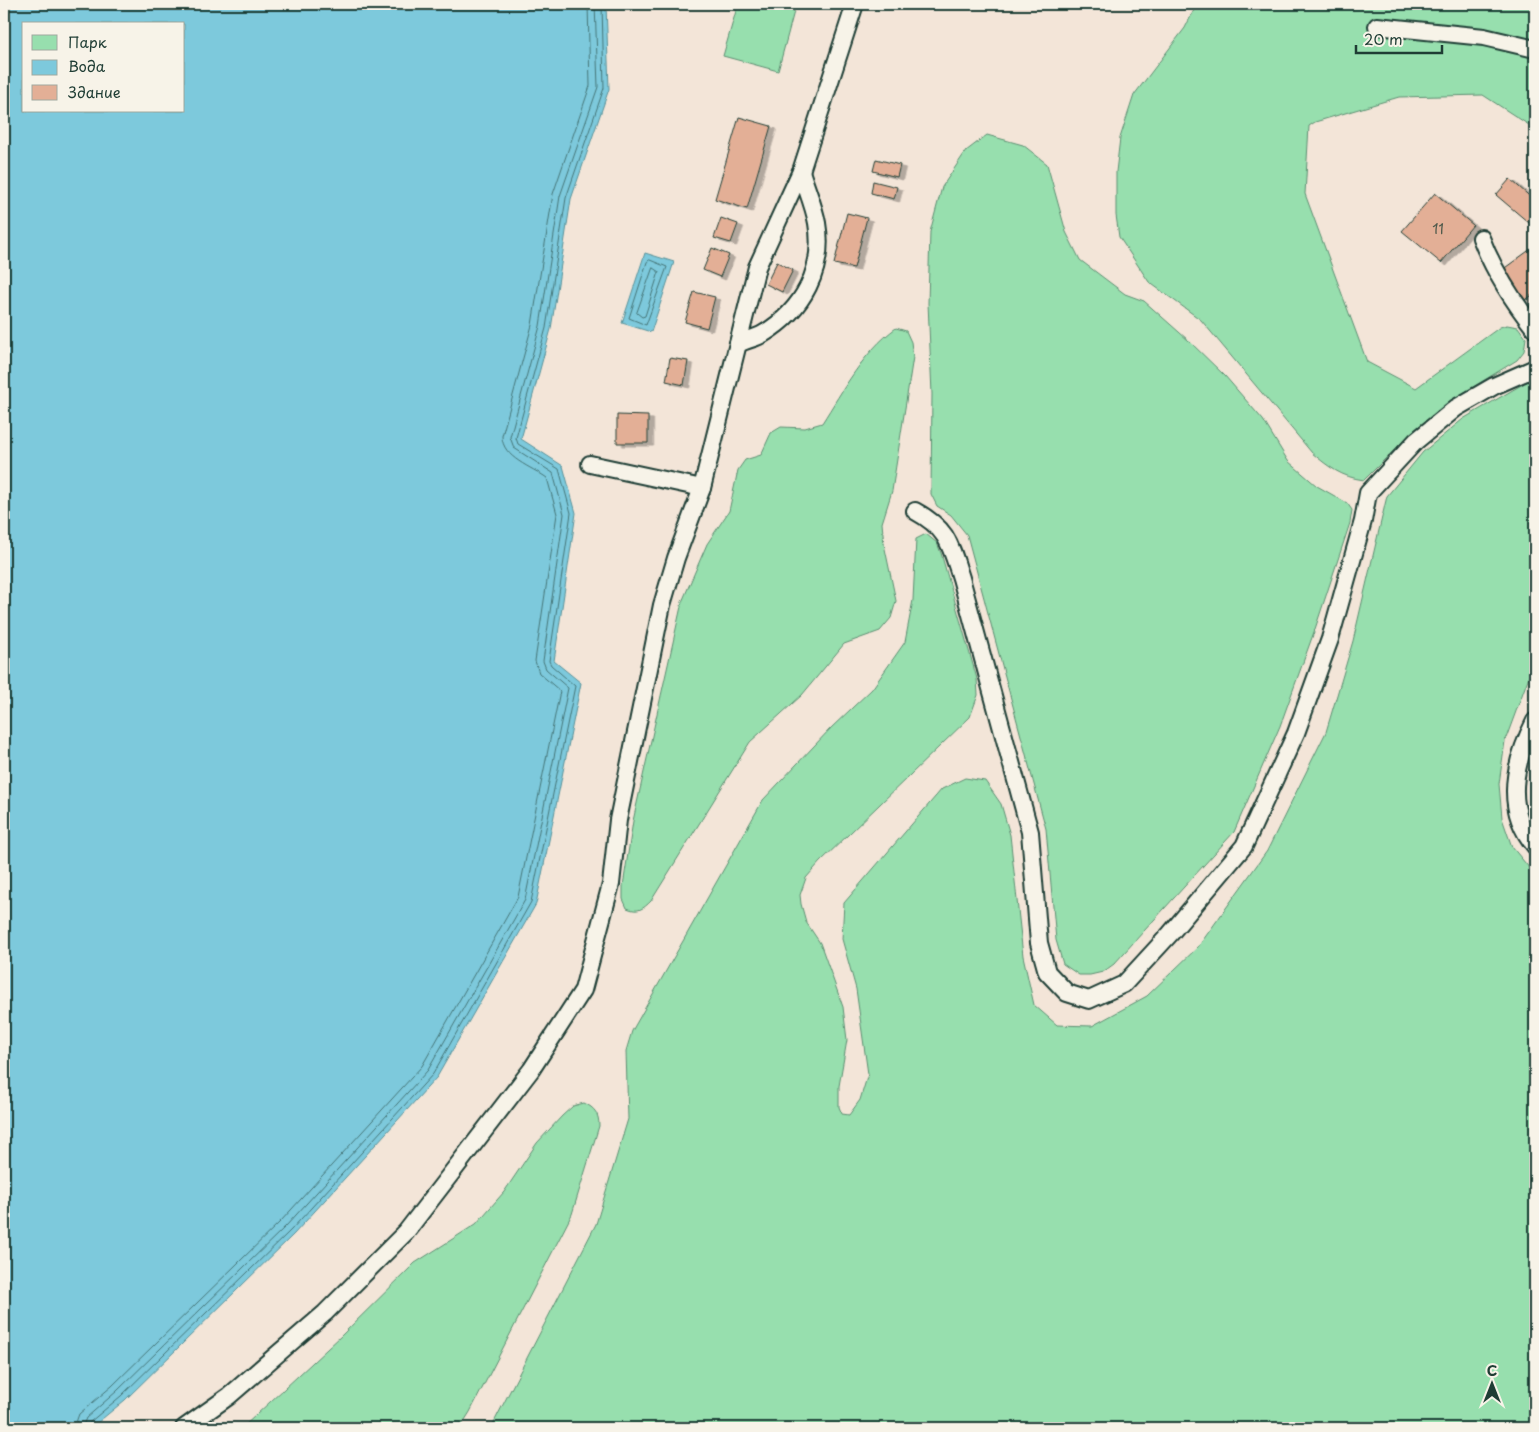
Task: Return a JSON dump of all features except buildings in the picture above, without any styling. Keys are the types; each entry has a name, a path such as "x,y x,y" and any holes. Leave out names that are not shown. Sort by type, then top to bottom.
{"lane":[{"path":"184,1428 229,1396 325,1313 406,1232 531,1070 583,990 611,884 618,820 662,604 676,558 702,488 757,267 801,172 855,4"},
{"path":"1378,26 1484,37 1535,49"},
{"path":"738,344 763,334 793,310 814,278 819,251 817,223 801,172"},
{"path":"1481,238 1491,266 1517,306 1535,329"},
{"path":"915,511 934,522 949,542 961,578 1030,832 1039,943 1047,972 1067,993 1089,1000 1124,984 1170,934 1244,846 1296,733 1330,639 1363,521 1368,493 1416,441 1456,408 1494,386 1535,368"},
{"path":"590,464 702,488"},
{"path":"1535,722 1522,747 1514,782 1516,813 1525,835 1535,846"}],"green space":[{"path":"738,4 796,4 778,71 723,56"},
{"path":"1197,4 1535,4 1535,129 1483,95 1399,97 1315,122 1309,126 1305,194 1367,362 1416,388 1500,327 1507,325 1518,327 1526,338 1524,351 1517,360 1455,398 1414,430 1364,480 1342,474 1312,453 1201,320 1149,282 1119,237 1116,215 1116,172 1120,138 1134,95 1185,28"},
{"path":"987,135 1023,145 1047,164 1066,232 1080,260 1125,294 1144,301 1188,340 1225,376 1263,420 1288,461 1317,486 1347,503 1352,510 1350,523 1314,632 1280,726 1234,832 1114,964 1103,972 1090,975 1079,975 1063,964 1056,940 1046,829 967,535 951,515 937,506 931,494 932,394 928,303 930,232 942,187 966,151"},
{"path":"896,328 906,331 911,342 913,357 892,491 882,523 884,544 896,601 891,618 880,631 844,644 802,695 750,742 651,901 640,909 627,908 623,899 623,886 633,821 682,602 707,544 729,511 738,470 745,460 761,455 771,433 781,427 805,428 822,423 864,359 884,337"},
{"path":"1535,377 1535,660 1505,741 1499,784 1502,818 1512,847 1535,875 1535,1428 491,1428 596,1224 628,1119 626,1051 632,1031 763,800 831,728 872,689 905,642 913,600 916,539 926,534 937,543 941,553 977,679 978,695 970,717 820,862 806,878 800,895 806,922 820,943 843,1007 847,1040 839,1086 839,1107 842,1114 849,1115 860,1100 868,1074 856,989 842,939 844,903 942,789 965,778 985,781 1001,804 1010,835 1023,956 1034,1005 1057,1025 1092,1026 1147,996 1198,947 1267,851 1326,732 1353,641 1387,496 1423,452 1463,419"},
{"path":"1535,771 1535,824 1530,811 1529,791"},
{"path":"584,1103 596,1112 599,1126 572,1214 460,1428 242,1428 341,1336 415,1263 476,1224 504,1192 537,1143 573,1106"}],"water":[{"path":"4,4 606,4 609,89 571,199 551,329 521,439 563,466 576,513 554,661 581,683 536,904 437,1077 294,1234 125,1400 91,1428 4,1428"},
{"path":"645,253 674,262 651,332 622,323"}]}
